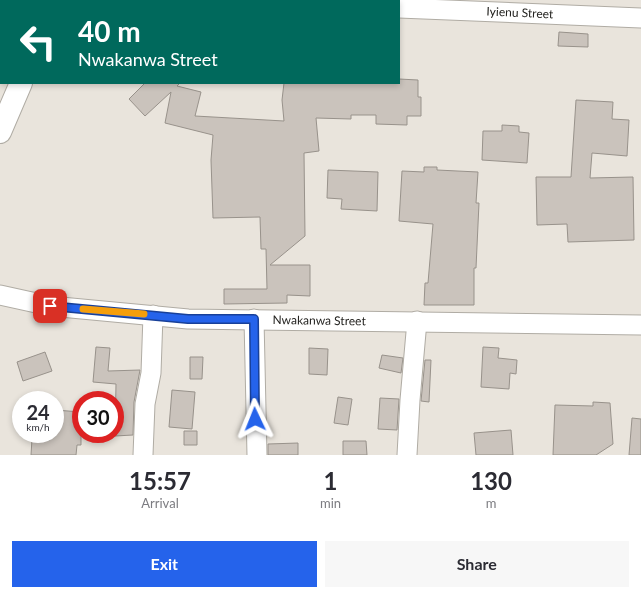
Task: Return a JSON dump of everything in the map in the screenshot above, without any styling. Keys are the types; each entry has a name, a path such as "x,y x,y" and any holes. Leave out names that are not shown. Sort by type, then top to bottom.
{"main road":[{"path":"0,132 21,84"}],"street":[{"name":"Iyienu Street","path":"400,8 641,18"},
{"name":"Nwakanwa Street","path":"0,295 50,306 188,319 641,325"},
{"path":"143,455 145,404 151,373 152,315"},
{"path":"254,319 257,455"},
{"path":"407,455 417,321"}],"building":[{"path":"559,32 588,34 588,47 558,46"},
{"path":"400,79 418,80 418,97 421,97 421,116 407,116 407,125 376,124 376,115 351,115 351,119 316,118 319,151 304,153 305,236 270,265 310,265 310,296 287,295 287,303 224,304 224,289 267,289 266,249 261,249 260,217 213,218 211,160 213,135 165,123 171,92 145,116 129,99 144,84 179,84 177,86 201,92 195,116 284,121 282,100 284,84 400,84"},
{"path":"576,100 613,102 612,119 629,120 627,156 592,153 590,178 633,177 634,240 568,242 567,224 537,225 536,177 571,177"},
{"path":"502,125 519,126 519,132 529,133 527,163 482,160 483,131 502,131"},
{"path":"424,167 437,167 437,170 478,172 476,203 479,203 476,268 474,268 474,305 424,305 425,283 428,283 433,224 399,221 402,171 424,172"},
{"path":"328,170 378,172 377,211 341,209 342,199 327,198"},
{"path":"96,347 110,348 108,371 140,370 134,402 133,435 124,436 124,391 116,391 116,384 93,382"},
{"path":"483,347 499,348 498,358 517,360 516,374 510,373 509,389 481,387"},
{"path":"309,348 328,349 327,375 309,374"},
{"path":"45,352 52,371 23,381 17,362"},
{"path":"382,355 403,358 401,373 379,368"},
{"path":"190,357 203,357 202,379 190,379"},
{"path":"425,360 431,360 429,402 421,401"},
{"path":"172,390 195,392 192,429 169,427"},
{"path":"338,397 352,399 348,425 334,423"},
{"path":"380,398 399,399 397,430 378,429"},
{"path":"593,402 610,403 613,444 596,455 553,455 555,405 593,406"},
{"path":"64,411 72,411 72,443 81,443 81,445 77,445 76,455 31,455 32,443 64,443"},
{"path":"632,418 641,419 641,455 629,455"},
{"path":"511,430 513,455 476,455 474,433"},
{"path":"184,431 197,431 197,445 184,445"},
{"path":"343,441 366,441 367,455 343,455"},
{"path":"298,443 298,455 268,455 268,444"}],"slow traffic":[{"path":"83,309 144,314"}],"route":[{"path":"50,306 188,319 254,319 255,419"}]}
